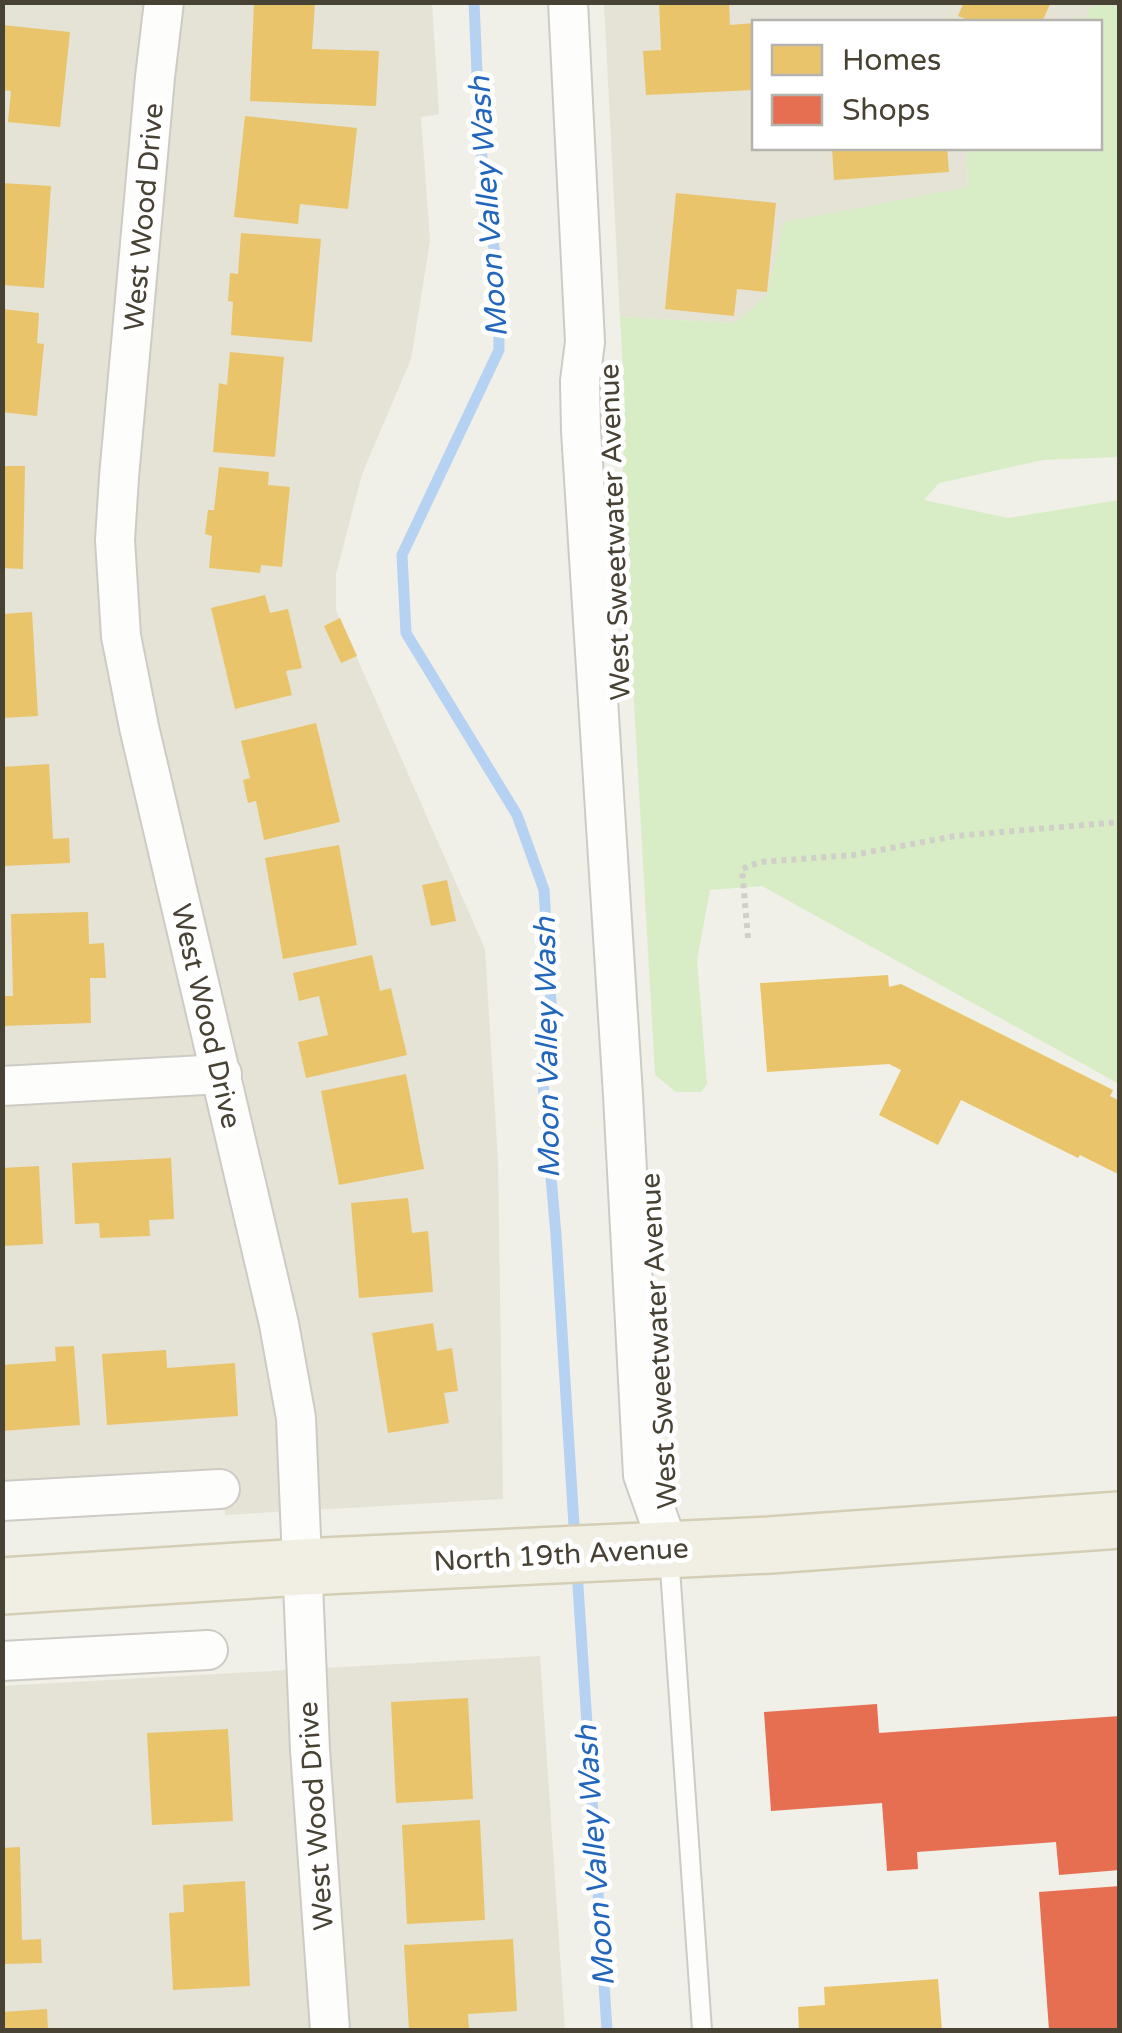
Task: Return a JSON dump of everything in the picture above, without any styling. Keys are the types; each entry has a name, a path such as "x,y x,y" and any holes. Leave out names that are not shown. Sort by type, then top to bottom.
{"main road":[{"name":"North 19th Avenue","path":"2,1586 770,1545 1120,1520"}],"street":[{"name":"West Wood Drive","path":"164,2 120,477 116,540 121,636 279,1324 296,1418 310,1750 330,2030"},
{"name":"West Sweetwater Avenue","path":"568,2 585,342 580,381 581,431 643,1475 669,1548"},
{"name":"West Sweetwater Avenue","path":"589,2 605,276 604,430 668,1473 669,1548"},
{"path":"2,1086 222,1074"},
{"path":"2,1501 220,1489"},
{"path":"2,1660 208,1650"}],"lane":[{"path":"669,1548 702,2030"}],"path":[{"path":"748,938 742,869 760,862 853,855 956,836 1120,822"}],"shaded area":[{"path":"3,3 432,3 439,114 421,117 430,241 411,359 362,474 336,574 336,610 485,949 498,1161 503,1499 225,1515 222,1474 3,1486"},
{"path":"604,3 1093,3 1085,20 752,20 752,150 966,150 968,187 785,222 767,295 736,323 620,317"},
{"path":"540,1656 565,2030 3,2030 3,1686"}],"green space":[{"path":"1093,2 1119,3 1119,457 1043,460 939,483 924,500 1008,518 1119,500 1119,1084 762,886 710,890 697,960 707,1084 701,1092 676,1092 655,1075 622,491 625,410 620,317 736,323 767,295 784,222 968,187 966,150 1102,150 1102,20 1085,20"}],"building: Homes":[{"path":"254,2 315,2 312,49 379,51 376,106 250,101"},
{"path":"659,2 729,2 730,25 752,23 752,90 646,95 643,51 661,50"},
{"path":"964,2 1051,2 1043,20 968,20 958,16"},
{"path":"2,25 70,32 60,127 8,122 11,91 2,90"},
{"path":"245,116 357,128 348,209 300,204 298,224 234,217"},
{"path":"832,150 947,150 949,172 834,180"},
{"path":"2,183 51,186 44,288 2,285"},
{"path":"676,193 776,203 767,292 737,289 734,316 665,309"},
{"path":"241,233 321,239 312,342 231,335 230,273 238,274"},
{"path":"2,309 39,313 37,343 44,344 37,416 2,412"},
{"path":"230,352 284,357 275,457 213,452 219,383 227,385"},
{"path":"2,466 25,466 23,569 2,568"},
{"path":"219,467 269,472 268,485 290,487 282,567 261,565 260,573 209,568 212,536 205,534 208,510 214,510"},
{"path":"265,595 270,613 288,609 302,668 286,671 292,695 235,709 211,608"},
{"path":"32,612 38,716 2,718 2,614"},
{"path":"340,618 357,656 341,663 324,626"},
{"path":"316,723 340,822 264,840 256,801 248,803 243,780 250,778 241,741"},
{"path":"49,764 53,839 69,838 70,863 2,866 2,767"},
{"path":"339,845 357,945 283,959 265,858"},
{"path":"447,880 456,921 431,926 422,885"},
{"path":"88,912 89,944 104,943 106,978 90,978 91,1023 2,1026 2,996 13,996 11,914"},
{"path":"372,955 380,991 391,988 407,1055 306,1078 298,1042 328,1035 319,996 299,1001 293,973"},
{"path":"888,975 889,987 901,984 1113,1090 1110,1096 1120,1101 1120,1175 961,1100 938,1145 879,1115 901,1070 889,1064 767,1072 760,983"},
{"path":"406,1074 424,1169 339,1185 321,1091"},
{"path":"171,1158 174,1219 149,1220 150,1236 100,1238 99,1223 75,1224 72,1163"},
{"path":"39,1166 43,1244 2,1246 2,1168"},
{"path":"408,1198 412,1233 428,1231 433,1292 359,1298 351,1203"},
{"path":"433,1323 437,1351 452,1348 458,1391 444,1393 449,1423 388,1433 372,1333"},
{"path":"74,1346 80,1425 2,1431 2,1365 56,1361 55,1347"},
{"path":"166,1350 167,1368 235,1363 238,1416 107,1425 102,1354"},
{"path":"468,1698 473,1799 396,1803 391,1702"},
{"path":"228,1729 233,1821 152,1825 147,1733"},
{"path":"480,1820 485,1920 407,1924 402,1825"},
{"path":"20,1847 22,1940 41,1939 42,1963 2,1964 2,1848"},
{"path":"245,1881 250,1986 173,1990 169,1913 184,1912 183,1885"},
{"path":"513,1939 517,2011 468,2014 469,2030 409,2030 404,1945"},
{"path":"938,1979 942,2030 799,2030 798,2007 825,2005 824,1987"},
{"path":"47,2009 48,2030 2,2030 2,2012"}],"building: Shops":[{"path":"877,1704 879,1733 1120,1716 1120,1870 1059,1875 1056,1842 917,1852 918,1869 887,1871 882,1803 771,1811 764,1712"},
{"path":"1120,1886 1120,2030 1049,2030 1039,1892"}],"waterway":[{"name":"Moon Valley Wash","path":"474,2 480,143 498,278 499,350 402,555 406,633 517,815 544,890 551,1003 543,1084 575,1542"},
{"name":"Moon Valley Wash","path":"577,1571 607,2030"}]}
